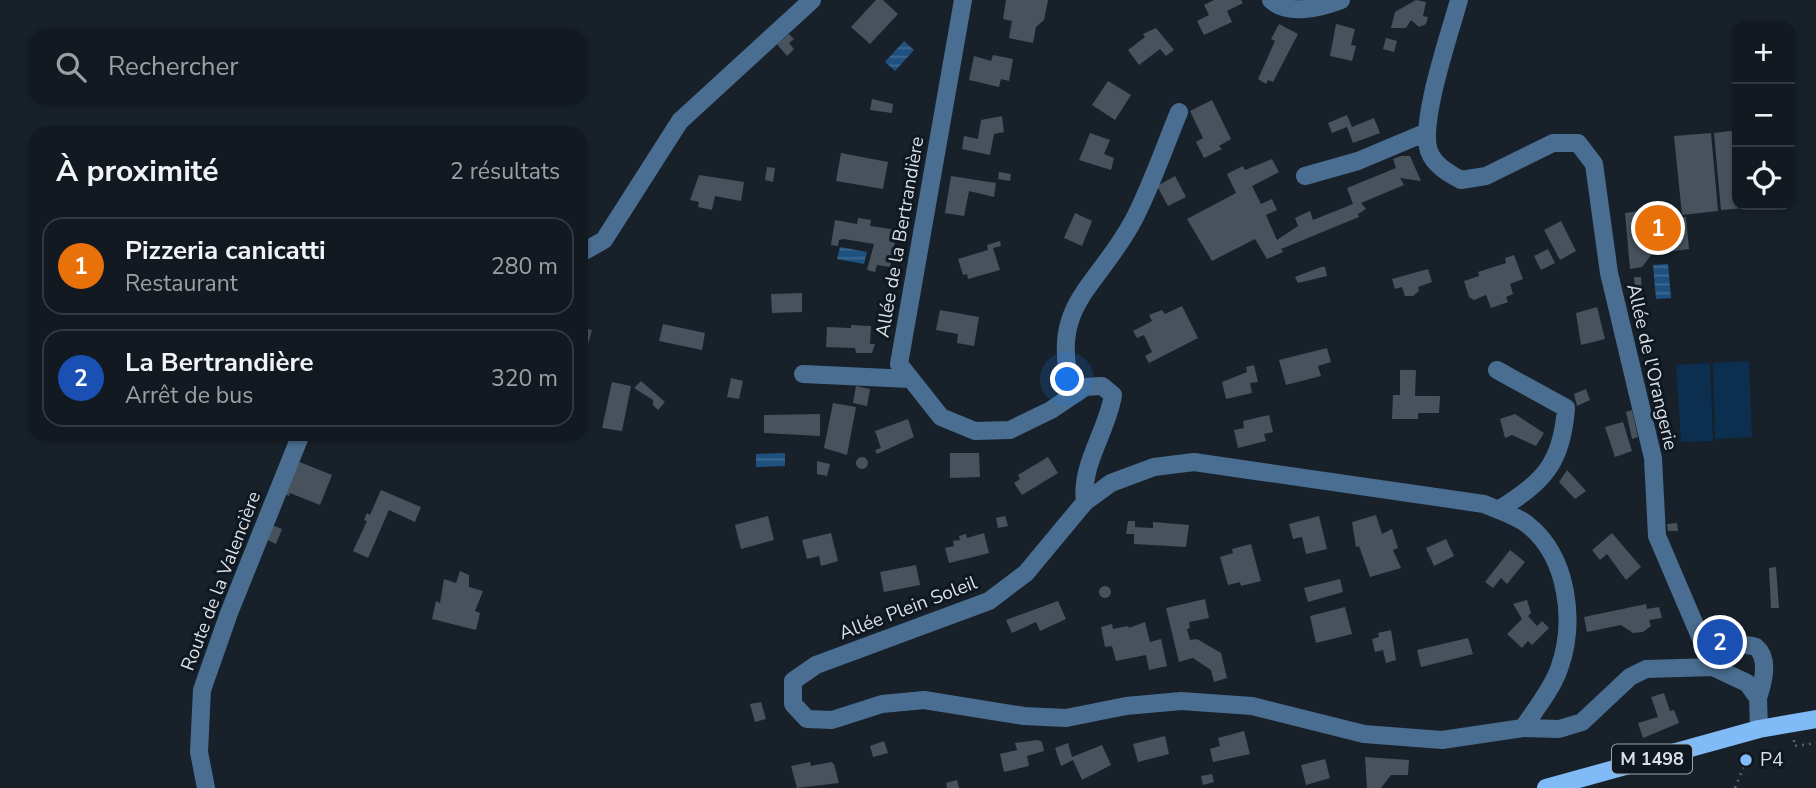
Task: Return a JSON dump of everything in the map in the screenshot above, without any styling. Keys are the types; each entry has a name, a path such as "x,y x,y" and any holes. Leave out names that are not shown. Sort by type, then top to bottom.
{"main road":[{"name":"M 1498","path":"1546,788 1759,729 1816,719"}],"street":[{"path":"588,249 604,240 680,121 812,0"},
{"name":"Allée de la Bertrandière","path":"963,0 899,364 941,417 975,431 1010,430 1051,410 1085,387 1102,386 1113,395 1110,412 1082,484 1085,502"},
{"path":"1271,0 1277,6 1302,9 1340,0"},
{"path":"1304,176 1358,161 1427,132 1459,0"},
{"path":"1073,396 1064,365 1066,332 1084,289 1133,221 1179,112"},
{"name":"Allée de l'Orangerie","path":"1427,132 1429,151 1441,169 1461,180 1486,176 1553,143 1578,143 1594,164 1609,273 1653,458 1657,536 1713,667"},
{"path":"1497,370 1566,408 1564,437 1551,468 1529,491 1498,510"},
{"path":"803,374 910,379"},
{"name":"Route de la Valencière","path":"206,788 199,752 202,690 229,613 298,441"},
{"name":"Allée Plein Soleil","path":"1523,728 1559,670 1567,638 1567,595 1552,554 1527,524 1484,504 1194,462 1154,467 1111,483 1085,502 1026,573 989,601 816,665 793,681 793,704 807,719 832,720 882,704 924,700 1024,716 1066,718 1126,706 1181,701 1252,706 1364,734 1442,740 1523,728 1559,729 1582,722 1630,677 1646,669 1713,667 1747,683 1758,698"},
{"path":"1713,667 1730,649 1739,645 1756,647 1764,659 1758,698 1759,729"}],"path":[{"path":"1735,788 1759,729"}],"shaded area":[{"path":"904,41 914,50 895,71 885,62"},
{"path":"840,247 867,252 864,264 837,259"},
{"path":"1668,264 1671,298 1656,299 1653,265"},
{"path":"1749,361 1752,437 1715,439 1713,363"},
{"path":"1710,363 1713,441 1681,442 1676,365"},
{"path":"785,453 785,466 756,467 756,454"}],"building":[{"path":"876,0 883,0 898,14 870,44 851,27"},
{"path":"1006,0 1048,0 1044,20 1036,27 1033,43 1009,38 1012,21 1003,19"},
{"path":"1214,0 1241,0 1243,3 1227,11 1232,22 1204,35 1197,21 1209,15 1204,5"},
{"path":"1416,0 1426,2 1423,16 1428,17 1426,24 1419,27 1411,20 1406,28 1391,28 1395,12"},
{"path":"1279,24 1298,34 1273,82 1268,80 1266,84 1258,79 1275,41 1271,39"},
{"path":"1336,24 1355,29 1351,45 1356,46 1352,61 1330,56"},
{"path":"1156,28 1174,50 1166,56 1160,49 1139,65 1128,50 1145,37 1143,34"},
{"path":"789,34 794,39 789,43 794,49 787,56 777,44"},
{"path":"1386,38 1397,41 1394,52 1383,49"},
{"path":"993,55 1013,59 1009,81 1001,79 999,87 969,80 974,56 991,61"},
{"path":"1108,81 1131,95 1115,120 1092,105"},
{"path":"872,99 893,104 892,113 870,110"},
{"path":"1212,100 1231,139 1219,146 1222,149 1204,158 1196,142 1203,138 1190,111"},
{"path":"1347,115 1352,127 1374,118 1380,133 1353,143 1347,127 1332,133 1328,123"},
{"path":"1002,116 1004,132 994,134 990,155 962,149 964,136 978,139 981,120"},
{"path":"1732,131 1732,209 1721,210 1714,133"},
{"path":"1090,133 1110,140 1104,154 1114,158 1111,170 1079,160"},
{"path":"1711,133 1718,211 1682,215 1674,136"},
{"path":"841,153 888,162 883,189 836,181"},
{"path":"1410,156 1421,181 1400,178 1404,185 1361,203 1366,209 1358,214 1359,217 1281,249 1283,252 1267,259 1255,239 1212,261 1187,219 1236,193 1227,174 1243,166 1245,170 1272,159 1279,172 1252,186 1261,204 1272,199 1277,210 1266,215 1277,240 1298,226 1295,218 1310,211 1313,220 1353,204 1347,188 1396,168 1393,159"},
{"path":"767,167 775,168 773,182 765,180"},
{"path":"999,172 1011,174 1010,181 998,179"},
{"path":"699,175 744,182 741,201 715,196 712,210 698,207 699,202 690,200"},
{"path":"951,176 996,183 994,197 969,191 964,216 945,213"},
{"path":"1175,176 1186,197 1168,206 1157,186"},
{"path":"1640,211 1640,219 1686,217 1689,249 1652,254 1642,267 1630,269 1625,213"},
{"path":"1075,213 1092,221 1082,246 1064,238"},
{"path":"858,218 871,220 870,226 897,230 890,267 877,265 875,272 867,270 874,244 844,239 839,240 838,246 831,245 835,220 857,224"},
{"path":"1561,221 1576,251 1560,260 1544,230"},
{"path":"1000,241 1001,246 993,248 1000,270 968,279 967,274 963,275 958,259 988,250 987,245"},
{"path":"1548,249 1555,263 1541,270 1534,256"},
{"path":"1514,255 1523,279 1510,284 1513,294 1506,297 1508,302 1491,308 1486,295 1474,300 1469,297 1464,281 1479,276 1478,272 1506,263 1505,258"},
{"path":"1325,267 1327,276 1298,283 1295,277"},
{"path":"1428,269 1432,282 1418,287 1419,291 1413,296 1405,296 1402,287 1395,289 1392,279"},
{"path":"1634,277 1641,277 1642,297 1636,298"},
{"path":"802,293 802,312 772,313 771,294"},
{"path":"1182,306 1198,338 1149,363 1145,356 1152,352 1144,335 1137,338 1133,331 1152,321 1149,315 1162,310 1165,314"},
{"path":"1597,307 1605,339 1581,345 1576,313"},
{"path":"940,310 979,317 974,346 957,343 958,334 936,330"},
{"path":"663,324 705,333 702,350 659,341"},
{"path":"851,325 871,326 870,344 875,344 872,353 856,353 855,348 826,347 827,327 851,328"},
{"path":"588,329 592,330 588,344"},
{"path":"1327,348 1331,362 1318,366 1321,376 1286,385 1279,360"},
{"path":"1254,365 1258,382 1250,383 1252,393 1226,399 1222,382 1247,372 1246,367"},
{"path":"1400,370 1416,370 1415,396 1440,396 1439,413 1418,413 1418,419 1392,419 1393,395 1400,395"},
{"path":"731,378 743,381 739,399 727,397"},
{"path":"641,381 665,402 658,410 653,405 653,400 634,388"},
{"path":"612,382 631,386 622,431 602,428"},
{"path":"856,386 870,389 867,406 853,403"},
{"path":"1586,389 1590,400 1577,406 1574,394"},
{"path":"833,403 856,407 847,455 824,448"},
{"path":"1632,410 1638,437 1632,439 1626,412"},
{"path":"820,414 820,436 764,433 764,415"},
{"path":"1515,414 1544,433 1536,446 1512,435 1505,438 1500,419"},
{"path":"1269,415 1273,432 1264,434 1266,441 1238,448 1234,430 1244,428 1243,421"},
{"path":"908,419 914,437 877,454 875,450 881,448 875,431"},
{"path":"1623,422 1632,451 1615,457 1605,427"},
{"path":"950,453 979,453 980,477 950,478"},
{"path":"862,457 868,463 862,469 856,463"},
{"path":"1048,457 1058,473 1022,495 1014,483 1020,479 1018,475"},
{"path":"297,461 332,475 320,505 290,493 289,496 284,494"},
{"path":"817,461 830,464 827,476 817,474"},
{"path":"1567,470 1586,491 1575,499 1559,482"},
{"path":"381,490 421,507 415,522 389,510 368,558 353,551 367,521 364,520 367,513 370,515"},
{"path":"1376,515 1382,534 1392,529 1398,548 1393,550 1401,568 1370,577 1359,546 1356,547 1352,522"},
{"path":"768,516 774,540 741,549 735,525"},
{"path":"1005,516 1008,526 998,528 996,518"},
{"path":"1319,516 1327,549 1306,554 1302,537 1293,539 1289,524"},
{"path":"1128,521 1135,521 1135,527 1153,528 1153,522 1189,525 1186,547 1134,544 1134,534 1126,534"},
{"path":"1677,523 1678,531 1668,531 1667,524"},
{"path":"272,525 282,529 276,544 267,540"},
{"path":"831,533 838,561 821,566 819,556 807,559 802,540"},
{"path":"984,533 989,553 949,563 945,548 954,546 953,541 960,540 959,536 966,534 967,538"},
{"path":"1612,533 1641,567 1626,580 1607,554 1600,560 1592,550"},
{"path":"1446,539 1454,556 1434,566 1426,548"},
{"path":"1251,544 1261,581 1241,586 1240,582 1228,585 1220,557 1233,553 1232,549"},
{"path":"1510,550 1525,562 1507,584 1501,578 1493,588 1485,582"},
{"path":"916,565 920,585 884,592 880,572"},
{"path":"1776,567 1779,608 1771,608 1769,568"},
{"path":"460,571 469,575 469,587 483,591 475,611 480,613 476,630 432,619 436,601 440,603 444,579 456,583"},
{"path":"1340,579 1343,592 1308,602 1304,588"},
{"path":"1105,586 1111,592 1105,598 1099,592"},
{"path":"1205,599 1209,618 1189,622 1190,628 1187,629 1190,640 1197,639 1221,653 1227,678 1214,682 1211,670 1193,658 1179,662 1166,608"},
{"path":"1527,600 1531,613 1528,616 1537,626 1542,621 1549,628 1532,645 1528,641 1522,648 1507,634 1522,619 1513,604"},
{"path":"1058,601 1066,619 1040,631 1036,622 1012,633 1006,620"},
{"path":"1646,604 1647,609 1659,607 1662,618 1649,620 1651,626 1643,632 1633,633 1621,625 1587,632 1584,617"},
{"path":"1345,607 1352,634 1316,643 1310,616"},
{"path":"1145,622 1150,642 1161,639 1167,666 1149,670 1146,655 1116,661 1112,646 1105,647 1101,627 1112,624 1113,629 1129,628"},
{"path":"1391,630 1396,660 1386,663 1383,650 1375,652 1372,639 1379,637 1378,633"},
{"path":"1468,638 1473,654 1421,667 1417,650"},
{"path":"1664,693 1670,711 1674,710 1679,723 1643,738 1638,723 1658,717 1651,697"},
{"path":"761,702 766,719 755,722 750,704"},
{"path":"1244,731 1250,754 1213,762 1210,749 1220,746 1218,738"},
{"path":"1165,736 1169,754 1138,762 1133,744"},
{"path":"1038,740 1042,742 1044,751 1027,756 1029,766 1004,772 1000,754 1017,750 1015,743"},
{"path":"884,741 888,753 873,757 870,746"},
{"path":"1068,743 1072,757 1102,745 1111,765 1082,780 1073,760 1061,766 1055,748"},
{"path":"1365,757 1409,760 1408,775 1391,775 1381,788 1367,788"},
{"path":"1325,759 1330,778 1306,785 1301,765"},
{"path":"810,762 811,766 831,762 834,764 839,783 797,788 791,766"},
{"path":"1212,774 1214,782 1203,785 1201,776"},
{"path":"957,780 959,788 947,788 946,783"}],"place":[{"name":"Pizzeria canicatti","path":"1658,228"},
{"name":"La Bertrandière","path":"1720,642"},
{"name":"P4","path":"1746,760"}]}
